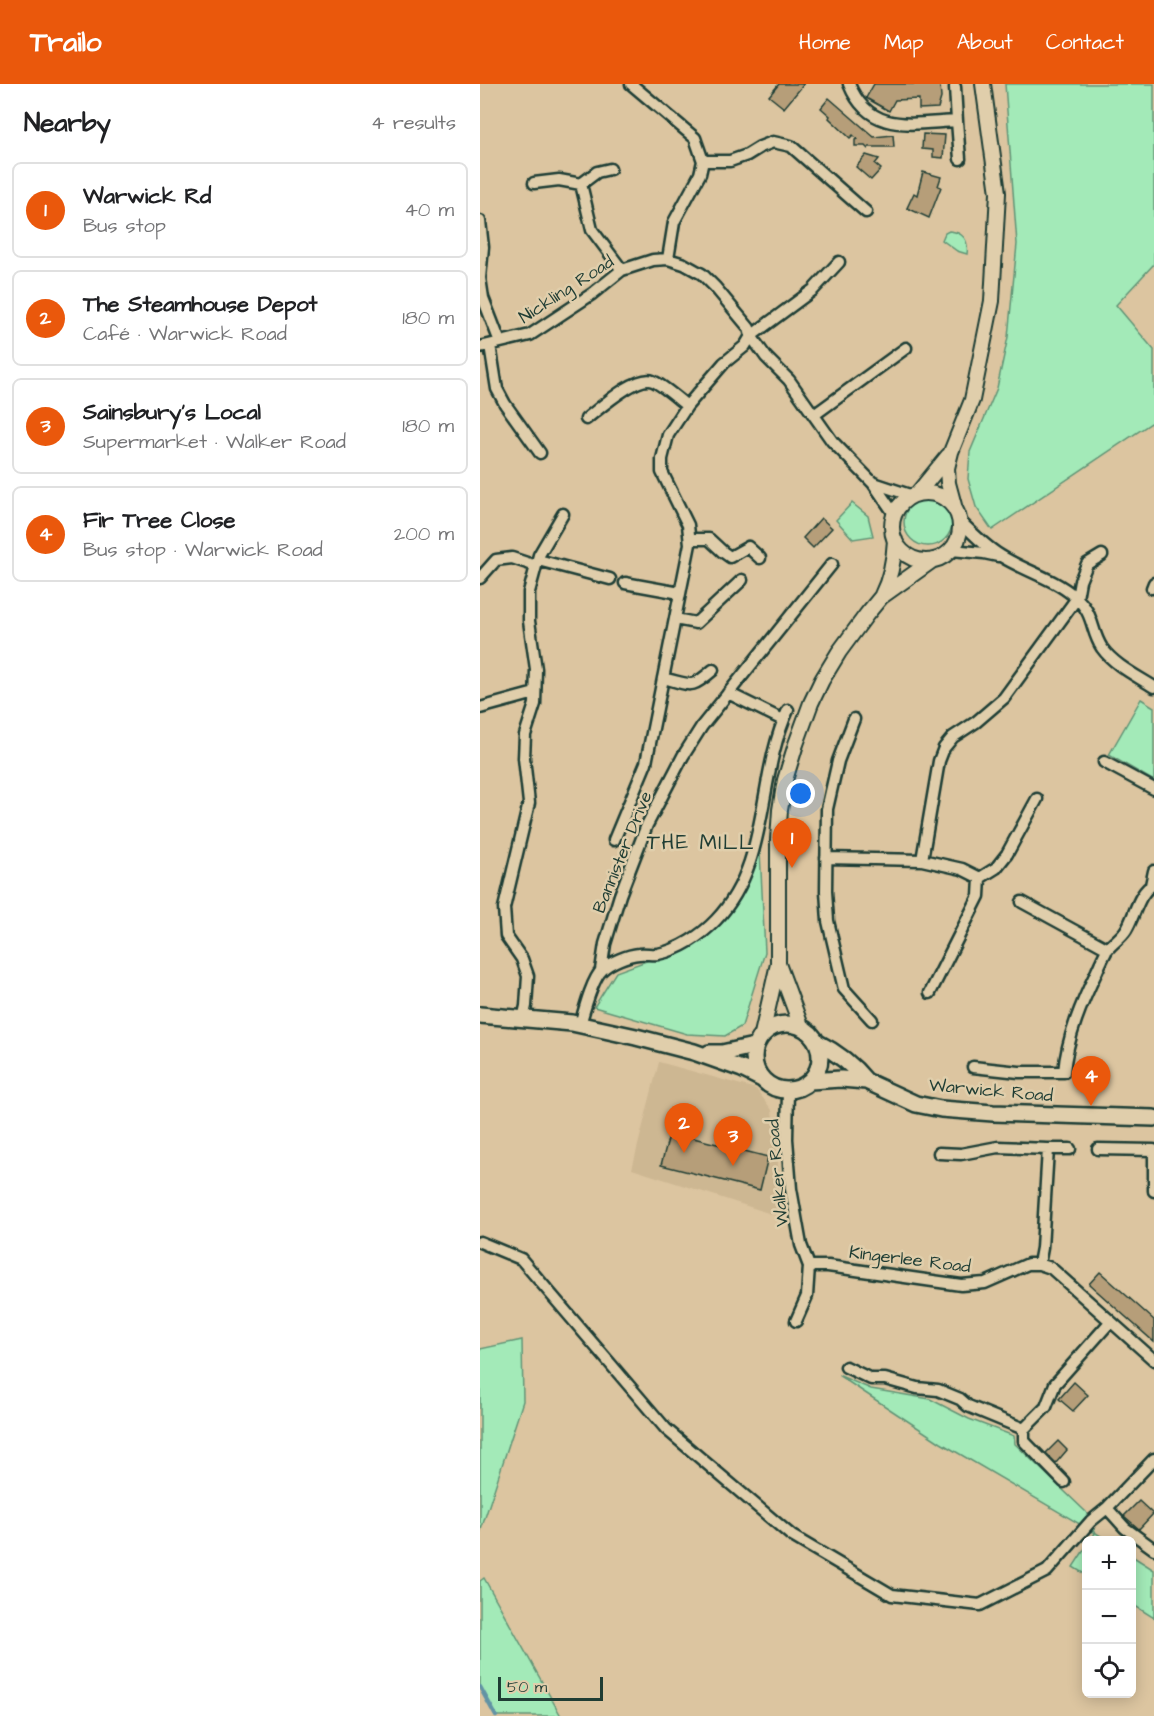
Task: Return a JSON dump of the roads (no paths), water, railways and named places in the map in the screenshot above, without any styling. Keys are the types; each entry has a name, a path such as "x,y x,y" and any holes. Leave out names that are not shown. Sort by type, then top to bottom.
{"main road":[{"path":"480,1015 572,1023 694,1052 742,1069 778,1089 788,1090 803,1086 810,1081 820,1064 818,1043 814,1036 801,1026 791,1023 771,1027 758,1040 722,1053 694,1052"},
{"path":"758,1040 754,1060 756,1070 762,1079"},
{"name":"Warwick Road","path":"818,1043 845,1059 866,1081"},
{"name":"Warwick Road","path":"810,1081 841,1078 866,1081 916,1104 941,1108 993,1113 1154,1118"}],"street":[{"path":"631,84 695,138 703,161 699,174 674,222 668,259 684,264 702,274 715,287 749,328 751,336 766,357 789,380 831,441 873,483 895,514"},
{"path":"849,84 859,104 872,115 889,122 957,121"},
{"path":"951,452 915,495 902,503 895,514 892,528 895,540 899,547 911,557 926,561 946,555 957,541 960,531 948,483 947,468 972,400 992,300 998,193 983,84"},
{"path":"955,87 960,159"},
{"path":"703,161 730,161 773,142 791,146 866,212"},
{"path":"534,183 559,180 582,184 597,172 610,169"},
{"path":"582,184 592,230 622,270"},
{"path":"480,221 483,247 480,278 497,389 540,453"},
{"name":"Nickling Road","path":"490,345 531,335 592,294 622,270 653,260 668,259"},
{"path":"614,840 646,763 690,544 688,525 662,472 662,459 668,435 687,406 724,363 745,346 751,336 813,290 839,262"},
{"path":"814,415 906,348"},
{"path":"586,419 633,384 644,380 652,381 687,406"},
{"path":"873,483 915,495 932,493 941,496 949,502 976,537 1001,556 1064,587 1077,598 1090,614 1101,647 1111,658 1154,687"},
{"path":"523,1019 528,976 522,960 506,936 504,908 529,803 524,758 525,735 535,704 536,669 529,621 529,592 537,563 563,514"},
{"path":"690,539 709,539 730,557 748,548 760,558"},
{"path":"758,1040 778,964 778,840 785,780 811,703 822,680 839,652 882,597 889,582 895,540"},
{"path":"951,550 1001,556"},
{"path":"922,860 939,761 944,748 953,737 976,722 1004,698 1077,598 1080,580 1087,564 1102,555"},
{"path":"480,578 496,560 512,558 610,579"},
{"path":"882,597 933,560"},
{"name":"Bannister Drive","path":"580,1025 592,986 601,970 605,944 620,895 647,825 683,756 702,726 832,564"},
{"path":"675,619 696,623 742,580"},
{"path":"625,583 680,593"},
{"path":"663,678 692,685 698,683 713,670"},
{"path":"480,708 536,693"},
{"path":"601,970 621,958 639,954 656,954 678,948 716,921 741,884 752,860 772,754 785,715 728,693"},
{"path":"854,719 838,761 827,809 828,921 844,989 872,1020"},
{"path":"1104,762 1154,789"},
{"path":"980,878 996,868 1007,854 1037,799"},
{"path":"826,858 922,860 962,869 980,878"},
{"path":"973,1067 1019,1072 1065,1072 1066,1058 1082,1004 1108,949 1125,931 1143,895 1153,884 1154,871"},
{"path":"930,993 979,896 980,878"},
{"path":"1022,902 1108,949"},
{"path":"778,964 801,1026"},
{"name":"Walker Road","path":"788,1090 786,1140 791,1189 801,1245 809,1266 807,1296 796,1321"},
{"path":"939,1153 961,1154 998,1147 1070,1149"},
{"path":"1048,1149 1039,1264 1051,1268 1154,1360"},
{"path":"1098,1149 1154,1150 1154,1191"},
{"path":"480,1242 521,1259 666,1429 792,1536 892,1595 980,1605 1047,1571 1091,1521 1107,1508 1154,1459"},
{"name":"Kingerlee Road","path":"809,1266 828,1266 961,1285 985,1283 1028,1264 1039,1264"},
{"path":"1064,1482 1024,1442 1024,1429 1047,1407 1055,1384 1110,1322"},
{"path":"846,1367 871,1379 938,1390 968,1406 1024,1429"},
{"path":"1107,1508 1125,1528 1154,1549"}],"waterway":[{"path":"480,1687 496,1716"}],"place":[{"name":"Warwick Rd","path":"792,868"},
{"name":"Fir Tree Close","path":"1091,1106"},
{"name":"The Steamhouse Depot","path":"684,1153"},
{"name":"Sainsbury's Local","path":"733,1166"}],"district":[{"name":"THE MILL","path":"701,842"}]}
